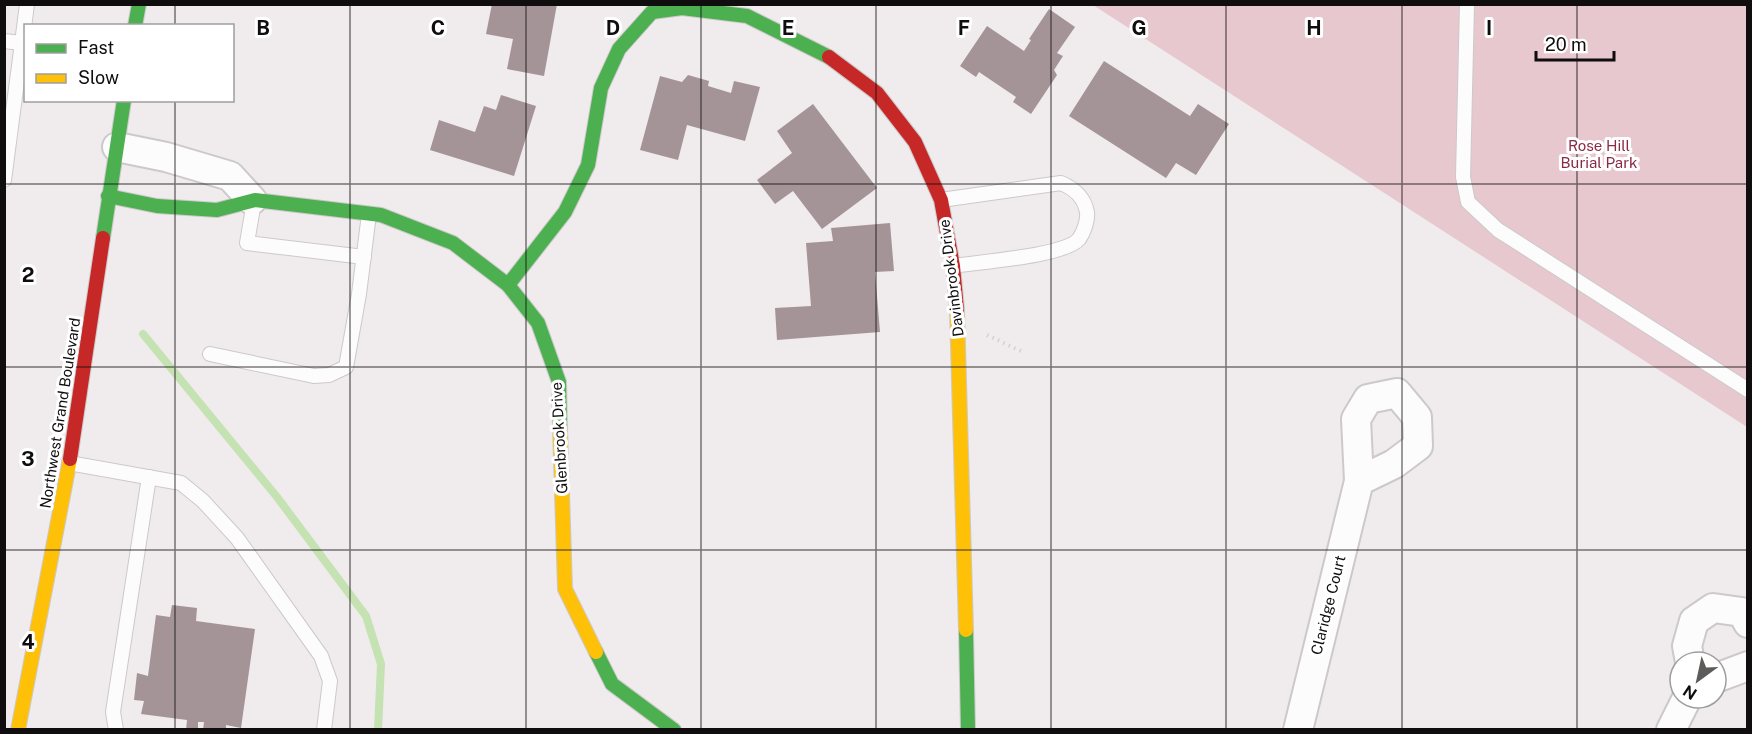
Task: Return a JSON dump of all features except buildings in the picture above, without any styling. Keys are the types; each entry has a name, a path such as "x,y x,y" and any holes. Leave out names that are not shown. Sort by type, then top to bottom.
{"street":[{"path":"135,24 138,4"},
{"name":"Davinbrook Drive","path":"508,285 565,212 588,165 601,88 619,49 650,8 682,8 747,16 825,54 877,93 915,142 941,200 953,266 958,323 968,729"},
{"name":"Northwest Grand Boulevard","path":"18,729 69,463 124,102"},
{"path":"117,147 166,157 230,176 253,200"},
{"name":"Glenbrook Drive","path":"108,196 157,206 217,210 253,200 381,215 453,243 508,285 538,323 559,382 566,589 612,684 674,729"},
{"name":"Claridge Court","path":"1298,729 1359,481"},
{"path":"1688,650 1694,621 1713,608 1742,612 1748,623"},
{"path":"1728,674 1748,666"},
{"path":"1671,729 1681,710"}],"lane":[{"path":"26,24 27,4"},
{"path":"1467,4 1463,177 1468,202 1498,230 1748,390"},
{"path":"4,41 24,44 4,180"},
{"path":"941,200 1061,183 1070,187 1085,201 1088,219 1079,240 1057,251 953,266"},
{"path":"253,200 247,243 364,257"},
{"path":"210,354 314,376 340,372 349,360 369,214"},
{"path":"69,463 181,483 203,501 237,538 321,657 330,681 324,729"},
{"path":"116,729 113,712 149,477"}],"path":[{"path":"1002,342 1025,353"}],"green space":[{"name":"Rose Hill Burial Park","path":"1093,5 1747,5 1747,427"}],"waterway":[{"path":"143,334 277,497 366,616 381,664 378,730"}],"traffic: fast":[{"path":"135,24 139,4"},
{"path":"508,285 565,212 588,165 601,88 619,49 652,12 682,8 747,16 829,57"},
{"path":"103,238 124,102"},
{"path":"108,196 157,206 217,210 255,200 381,215 453,243 508,285 538,323 559,382 560,428"},
{"path":"966,630 968,730"},
{"path":"596,652 612,684 674,730"}],"traffic: slow":[{"path":"957,310 966,630"},
{"path":"560,428 565,589 596,652"},
{"path":"18,730 70,459"}],"traffic: jam":[{"path":"829,57 877,93 915,142 941,200 953,266 957,310"},
{"path":"70,459 103,238"}]}
